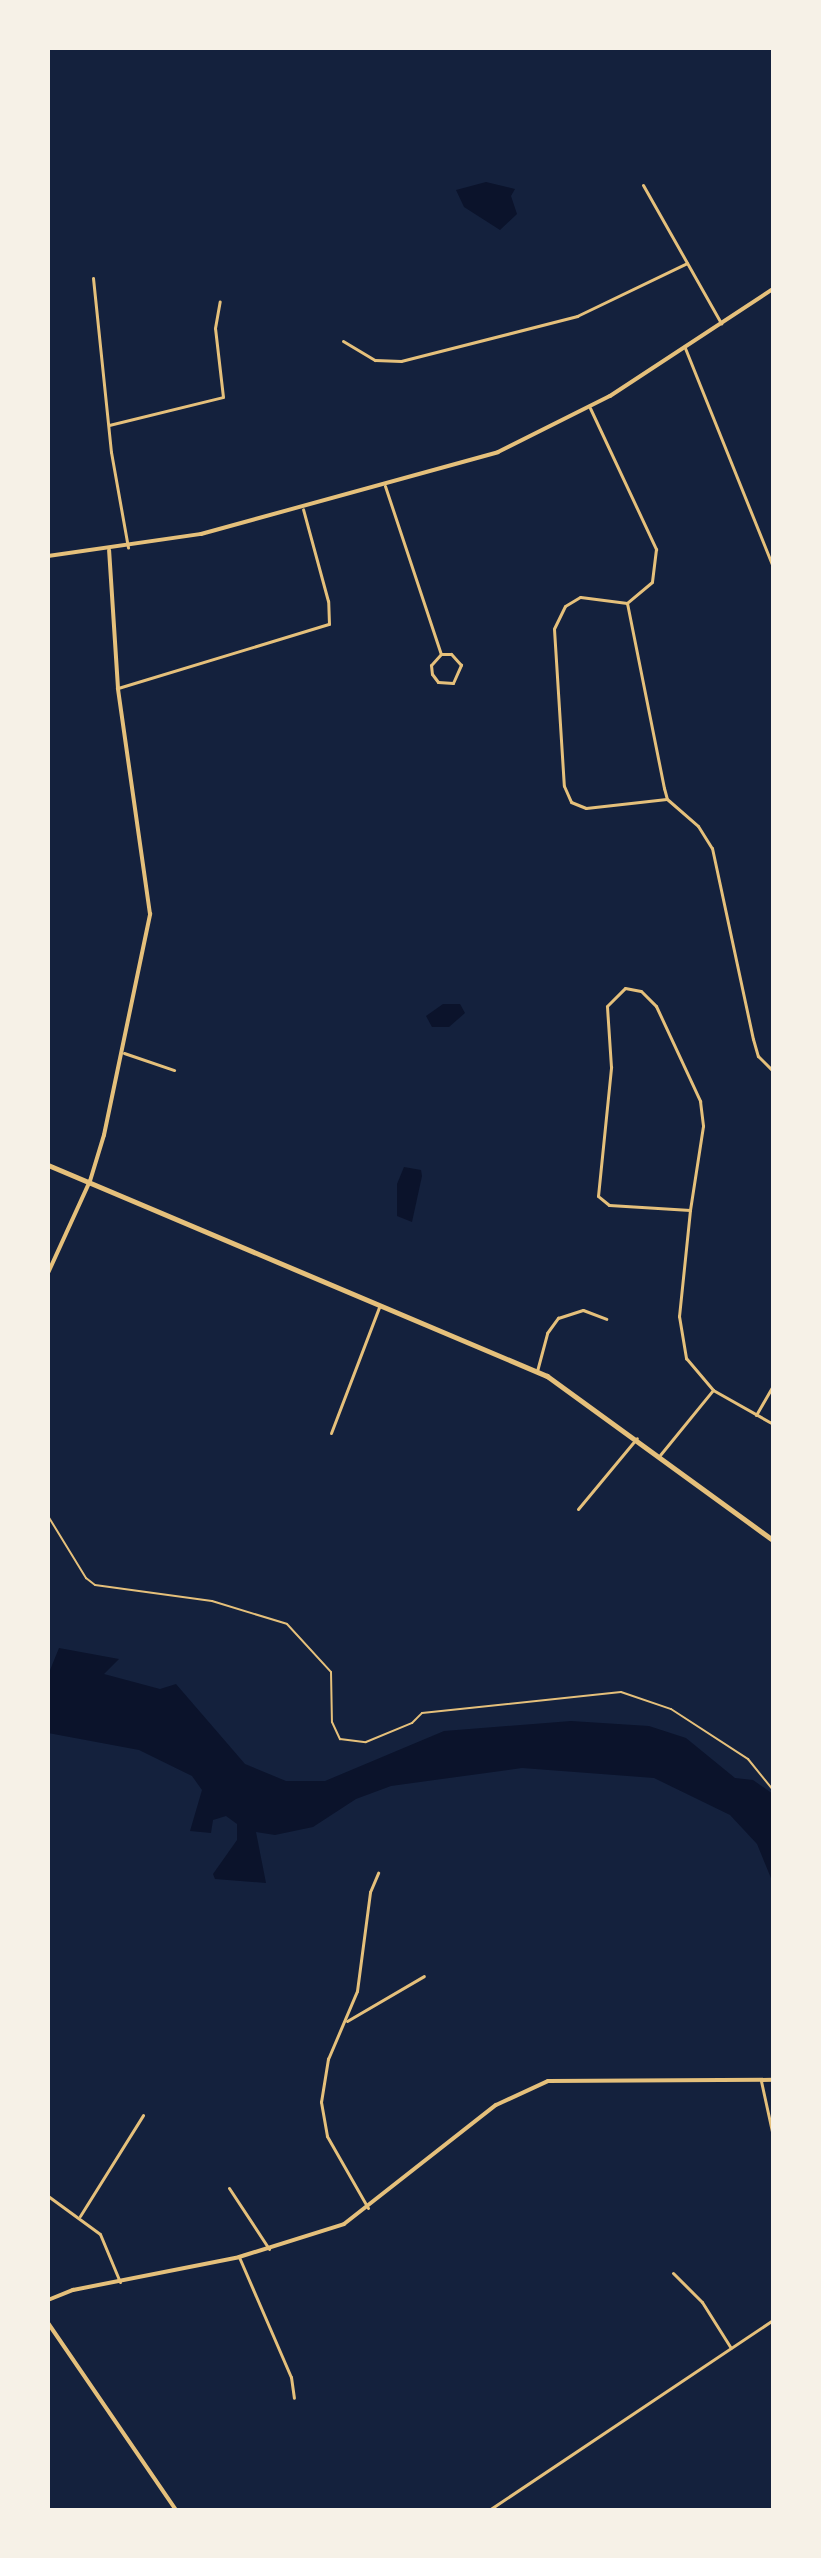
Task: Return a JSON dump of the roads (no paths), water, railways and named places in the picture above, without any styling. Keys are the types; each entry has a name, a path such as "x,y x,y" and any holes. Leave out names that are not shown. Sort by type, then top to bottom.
{"main road":[{"path":"48,1165 537,1371 637,1438 773,1540"}],"street":[{"path":"643,185 721,323"},
{"path":"343,341 375,360 401,361 577,316 687,263"},
{"path":"93,278 109,425 128,547"},
{"path":"48,556 128,547 303,509 498,452 590,408 773,289"},
{"path":"109,425 223,397 215,328 220,301"},
{"path":"685,348 773,567"},
{"path":"590,408 656,549 652,582 627,603 580,597 565,606 554,629 564,786 571,802 586,808 667,799"},
{"path":"385,486 441,654"},
{"path":"118,688 323,629 331,619 303,509"},
{"path":"48,1273 90,1181 124,1053 150,897 118,688 109,550"},
{"path":"627,603 667,799 698,826 712,848 753,1039 758,1056 773,1071"},
{"path":"441,654 451,654 461,665 453,683 438,682 432,674 431,665 441,654"},
{"path":"690,1210 609,1205 598,1196 611,1067 607,1006 625,988 641,991 656,1006 700,1101 703,1126 690,1210 679,1327 688,1362 713,1390 773,1424"},
{"path":"124,1053 174,1070"},
{"path":"331,1433 380,1303"},
{"path":"537,1371 554,1321 583,1310 606,1319"},
{"path":"756,1415 773,1385"},
{"path":"660,1455 713,1390"},
{"path":"578,1509 637,1438"},
{"path":"368,2208 327,2136 321,2111 328,2059 347,2021 363,1965 370,1892 378,1873"},
{"path":"347,2021 424,1976"},
{"path":"48,2300 63,2292 239,2257 344,2224 496,2105 533,2086 579,2077 773,2080"},
{"path":"761,2080 773,2136"},
{"path":"80,2216 143,2115"},
{"path":"229,2188 269,2249"},
{"path":"48,2196 80,2216 107,2243 120,2282"},
{"path":"239,2257 293,2382 294,2398"},
{"path":"673,2273 702,2302 731,2348"},
{"path":"489,2510 773,2320"},
{"path":"48,2323 176,2510"}],"water":[{"path":"486,182 515,189 511,196 517,214 500,230 464,207 456,190"},
{"path":"443,1004 460,1004 465,1013 449,1027 432,1027 426,1016"},
{"path":"404,1167 421,1170 422,1176 412,1222 397,1216 397,1184"},
{"path":"59,1648 119,1659 104,1674 160,1689 176,1684 245,1764 286,1781 325,1781 444,1731 571,1721 649,1726 686,1738 735,1778 753,1780 773,1794 773,1883 757,1844 730,1815 654,1778 522,1768 391,1786 356,1799 313,1827 275,1835 256,1832 266,1883 215,1879 213,1874 237,1840 237,1824 226,1816 213,1820 211,1833 190,1831 202,1790 192,1776 139,1750 48,1733 48,1675"}]}
